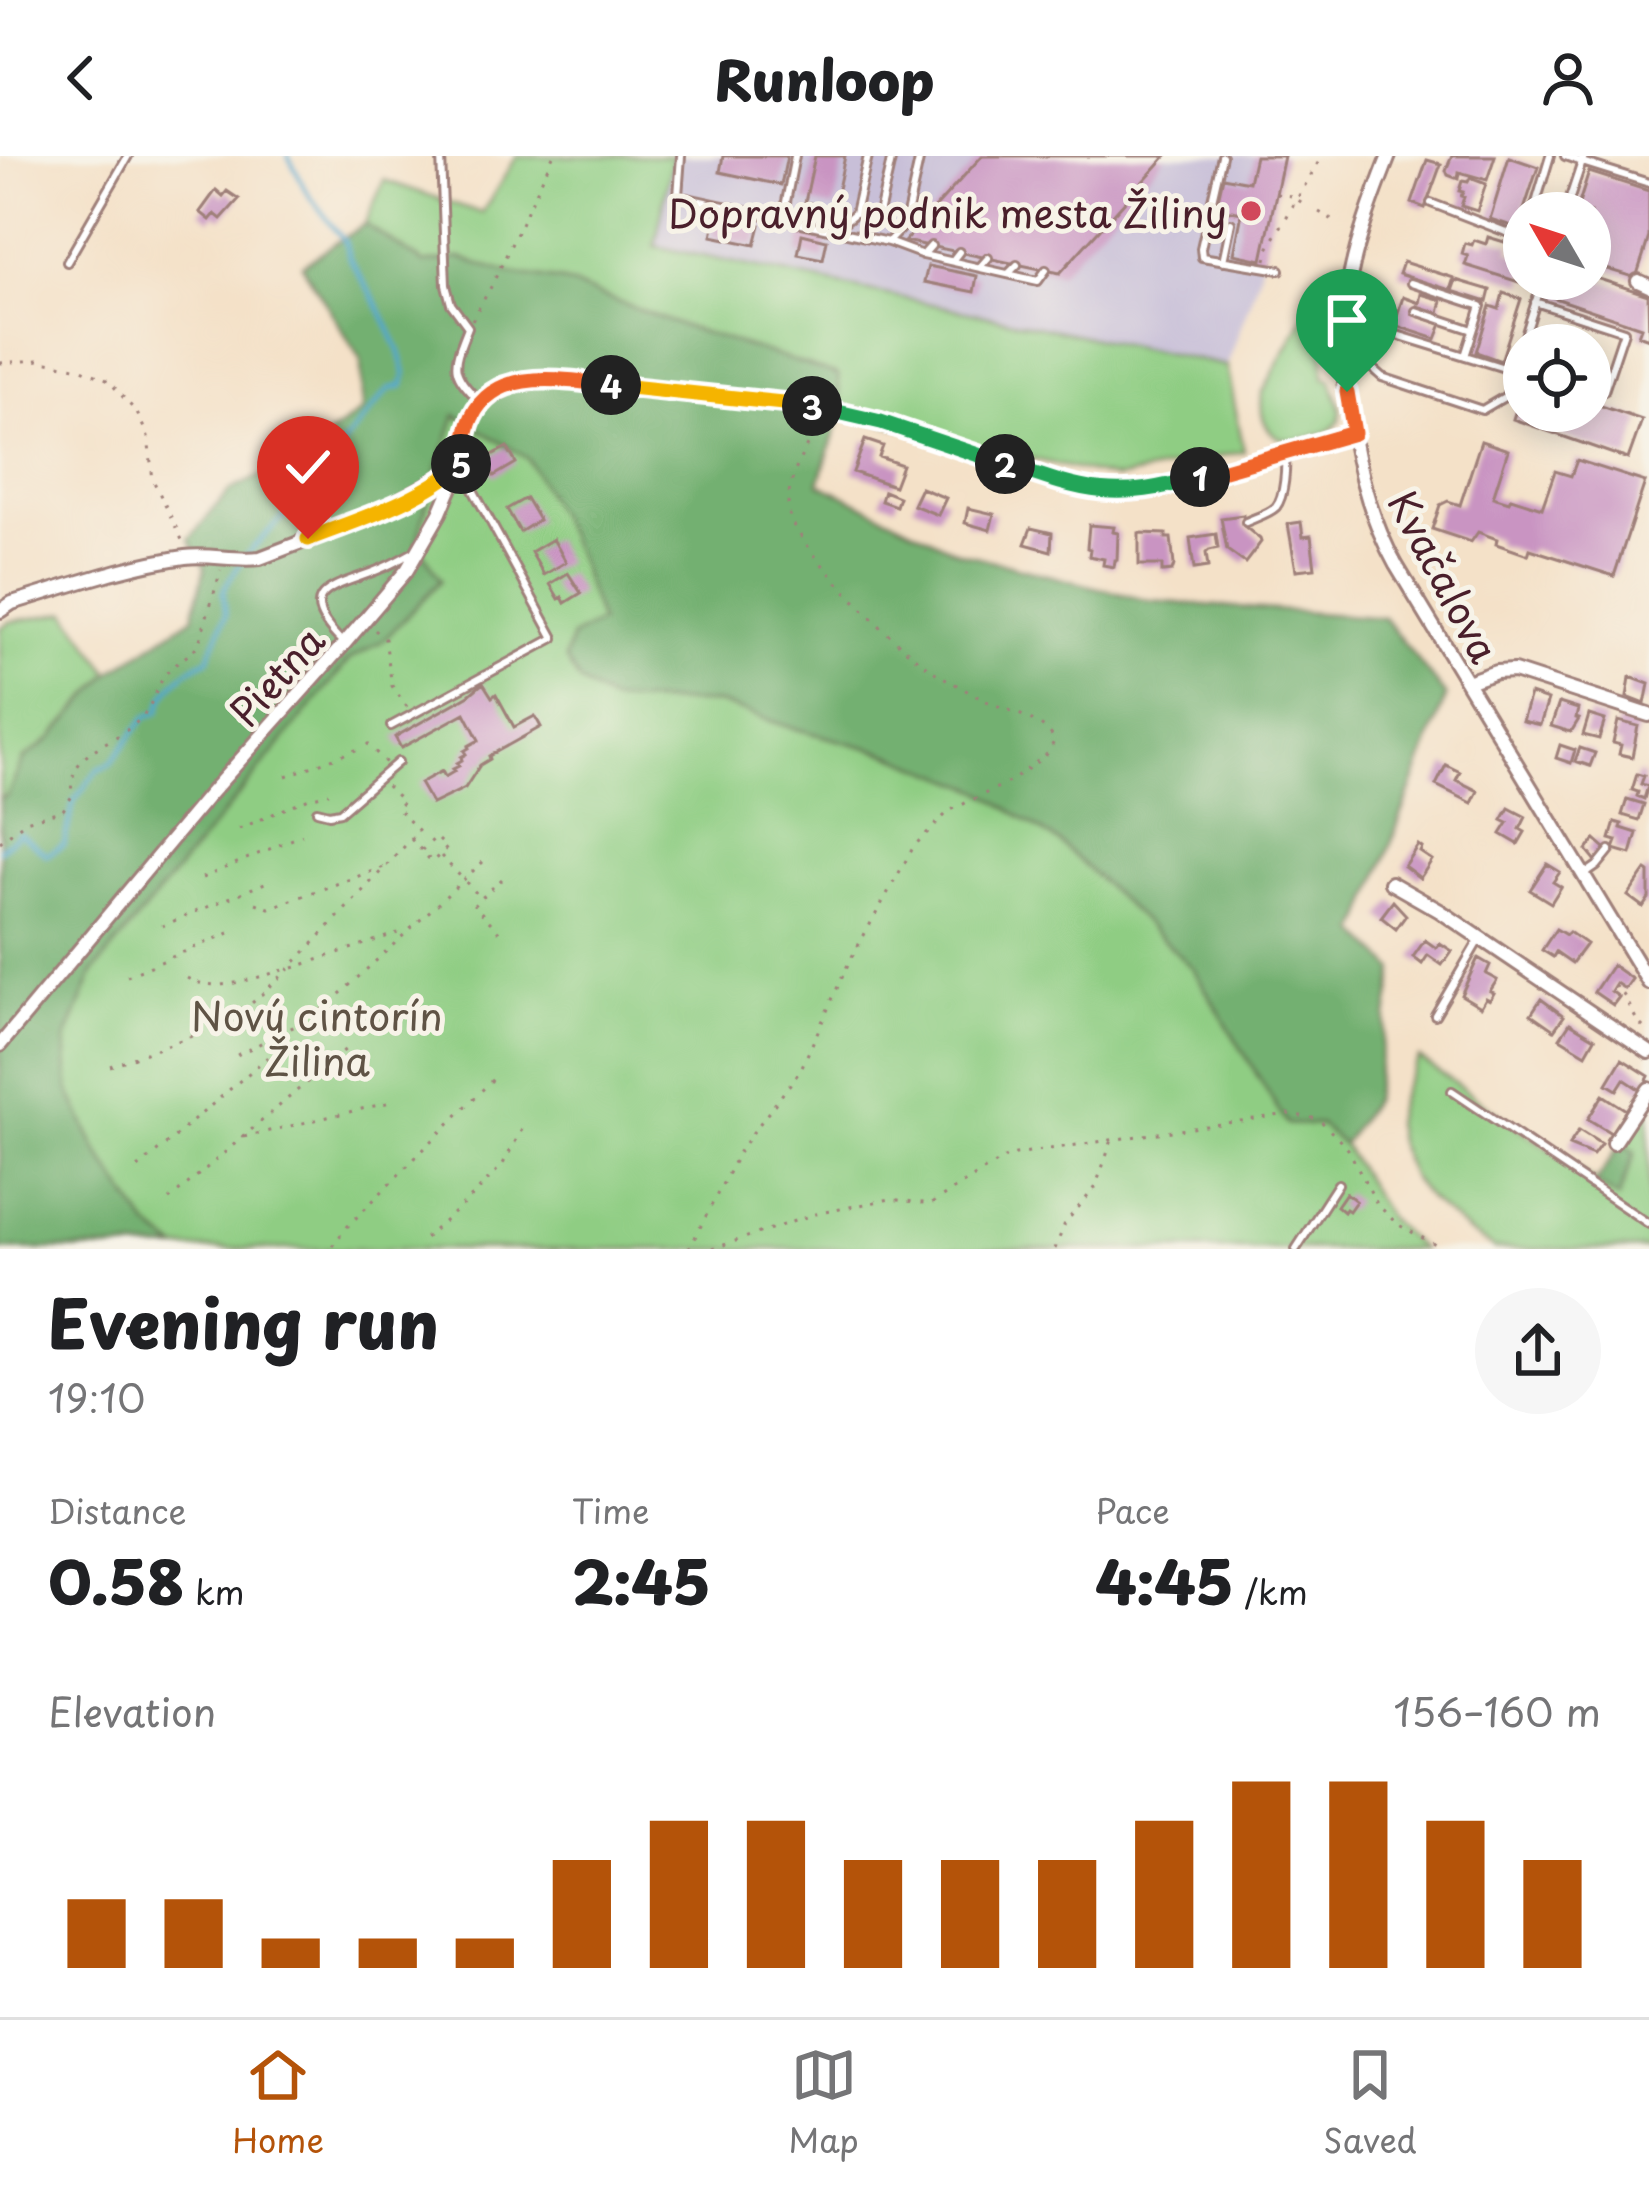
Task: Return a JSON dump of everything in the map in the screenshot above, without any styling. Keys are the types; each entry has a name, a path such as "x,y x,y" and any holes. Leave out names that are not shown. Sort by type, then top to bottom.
{"street":[{"name":"Kvačalova","path":"1384,157 1350,275 1345,316 1347,392 1366,497 1376,526 1649,983"},
{"path":"481,403 512,384 547,379 833,409 1096,491 1138,492 1354,433"},
{"name":"Pietna","path":"0,1045 208,796 407,570 440,513 460,466 470,420 481,403"},
{"path":"0,611 12,603 125,568 190,556 260,558 377,513 460,466"},
{"path":"1467,682 1514,671 1649,716"},
{"path":"1391,883 1649,1052"},
{"path":"1613,1143 1649,1089"}],"lane":[{"path":"67,262 128,156"},
{"path":"441,156 446,285 451,304 468,327 455,361 458,380 481,403"},
{"path":"681,156 678,196 1038,280 1046,270"},
{"path":"782,219 795,156"},
{"path":"834,230 855,213 868,156"},
{"path":"858,236 878,218 892,156"},
{"path":"888,242 905,224 920,156"},
{"path":"1222,156 1202,257 1280,270"},
{"path":"1539,192 1550,156"},
{"path":"1564,156 1649,183"},
{"path":"1571,192 1583,159"},
{"path":"1431,203 1503,231"},
{"path":"1223,261 1232,223"},
{"path":"922,255 931,246"},
{"path":"952,261 959,252"},
{"path":"980,267 988,258"},
{"path":"1009,274 1017,265"},
{"path":"1411,283 1481,306 1465,356"},
{"path":"1528,324 1535,302 1600,324"},
{"path":"1416,311 1473,330"},
{"path":"1611,328 1624,332 1611,370"},
{"path":"1397,335 1503,367"},
{"path":"1345,344 1382,377 1482,410 1503,398"},
{"path":"1246,522 1279,502 1285,453"},
{"path":"392,726 554,638 460,466"},
{"path":"344,644 322,622 318,607 323,593 420,549"},
{"path":"317,811 340,812 395,765"},
{"path":"1584,875 1610,850"},
{"path":"1436,1015 1480,938"},
{"path":"1452,1091 1649,1224"},
{"path":"1296,1249 1338,1184"}],"path":[{"path":"468,327 553,156"},
{"path":"1265,268 1268,249 1322,156"},
{"path":"1276,194 1308,206"},
{"path":"1319,212 1335,220"},
{"path":"0,363 38,360 80,368 109,381 137,413 148,437 153,479 190,556"},
{"path":"689,1249 741,1148 800,1070 849,962 914,846 949,811 1013,780 1047,754 1054,740 1038,724 928,669 855,602 796,534 787,495 811,435 833,409"},
{"path":"0,842 26,821 63,810 73,796 70,781 76,766 142,716 167,672 199,644 226,559"},
{"path":"365,621 385,639 392,686 413,714"},
{"path":"367,742 395,765"},
{"path":"286,776 361,748"},
{"path":"110,1066 219,1024 252,1003 419,831 397,808 404,802 380,779"},
{"path":"239,829 329,793"},
{"path":"202,878 302,836"},
{"path":"411,839 433,862 447,848 436,837 422,850"},
{"path":"440,855 481,898"},
{"path":"237,1055 327,1006 486,859"},
{"path":"256,903 269,908 386,866"},
{"path":"502,879 474,905 504,937"},
{"path":"163,926 272,880"},
{"path":"187,979 202,986 232,983 407,930"},
{"path":"128,976 229,933"},
{"path":"1614,986 1628,997 1636,1022 1644,1028"},
{"path":"169,1199 347,1048"},
{"path":"138,1168 270,1054"},
{"path":"332,1246 493,1079"},
{"path":"242,1137 395,1101"},
{"path":"712,1249 815,1214 890,1199 931,1204 1009,1155 1288,1114 1318,1119 1348,1149 1377,1204 1397,1224 1443,1249"},
{"path":"425,1238 503,1164 525,1124"},
{"path":"1055,1249 1065,1223 1095,1188 1112,1138"}],"shaded area":[{"name":"Dopravný podnik mesta Žiliny","path":"673,156 1284,156 1258,278 1227,366 655,246"}],"green space":[{"path":"517,156 673,156 655,246 1227,366 1244,451 1117,479 841,413 679,325 562,281 508,273 460,258 424,263 365,224 384,180 482,213"},
{"path":"365,224 424,263 460,258 508,273 562,281 679,325 838,375 841,413 819,483 959,552 1149,601 1384,618 1446,696 1358,932 1395,970 1373,1099 1343,1145 1320,1125 1287,1124 1192,967 1059,842 980,790 884,752 718,703 610,701 580,682 565,659 572,637 600,622 574,549 528,459 456,415 417,542 441,580 385,639 349,660 93,973 66,1039 69,1090 97,1151 148,1226 177,1249 0,1249 0,798 7,796 24,759 52,738 110,673 193,617 205,567 189,539 229,491 299,457 362,411 361,360 302,265"},
{"path":"1329,269 1333,274 1324,299 1324,377 1330,378 1341,409 1340,421 1321,434 1285,439 1266,424 1262,394"},
{"name":"Nový cintorín Žilina","path":"455,415 528,458 575,549 600,622 572,637 565,658 580,682 610,701 718,703 884,752 980,790 1059,841 1192,967 1287,1124 1320,1125 1343,1145 1389,1219 1421,1249 177,1249 148,1226 97,1151 68,1090 66,1039 93,973 349,660 385,639"},
{"path":"67,612 110,673 52,738 24,759 7,797 0,798 0,628 9,622"},
{"path":"1419,1058 1618,1197 1635,1153 1621,1143 1649,1098 1649,1249 1495,1249 1468,1232 1412,1178 1397,1141 1396,1111"},
{"path":"1621,1143 1635,1152 1618,1198 1596,1182"}],"building":[{"path":"723,156 787,156 781,185 720,172"},
{"path":"815,156 845,156 834,208 805,202"},
{"path":"982,156 1166,156 1060,273 905,241"},
{"name":"Dopravný podnik mesta Žiliny","path":"1255,156 1284,156 1262,260 1234,254 1242,213 1216,208 1223,177 1249,182"},
{"path":"1452,156 1495,156 1487,180 1459,172 1458,179 1448,175"},
{"path":"1509,157 1538,167 1530,192 1503,192 1503,223 1490,219"},
{"path":"1427,160 1441,164 1425,208 1412,203"},
{"path":"1589,172 1649,191 1649,237 1636,278 1611,270 1611,192 1583,192"},
{"path":"1470,178 1486,184 1477,211 1461,206 1462,181"},
{"path":"216,190 239,199 221,219 215,214 210,220 200,212"},
{"path":"716,216 760,225 755,245 712,236"},
{"path":"802,234 827,240 823,259 798,254"},
{"path":"1488,237 1503,242 1503,277 1465,265 1465,243 1486,244"},
{"path":"1403,262 1454,278 1450,290 1399,274"},
{"path":"928,266 977,276 974,292 924,282"},
{"path":"1456,280 1490,290 1487,302 1452,291"},
{"path":"1611,283 1648,295 1649,339 1638,335 1641,327 1561,300 1611,300"},
{"path":"1503,293 1503,300 1521,300 1513,324 1503,324 1501,361 1476,352 1490,306 1499,309"},
{"path":"1421,294 1442,300 1439,313 1417,306 1414,315 1442,324 1436,339 1394,325 1403,297 1419,303"},
{"path":"1611,409 1642,420 1628,459 1550,432 1611,432"},
{"path":"865,440 883,446 879,457 902,465 894,486 853,472"},
{"path":"1481,441 1508,450 1493,497 1509,502 1511,498 1542,508 1555,471 1571,476 1577,460 1645,482 1614,576 1530,549 1528,555 1478,532 1471,542 1432,529 1440,505 1448,501 1460,505"},
{"path":"507,447 516,463 494,476 485,459"},
{"path":"921,488 946,498 938,515 913,505"},
{"path":"884,491 899,497 896,506 881,501"},
{"path":"526,498 539,520 520,532 507,509"},
{"path":"968,508 994,514 990,530 965,523"},
{"path":"1243,515 1244,526 1261,542 1245,563 1227,550 1221,518"},
{"path":"1301,522 1303,537 1311,536 1315,568 1296,570 1288,524"},
{"path":"1089,525 1114,527 1113,532 1118,533 1114,567 1089,556"},
{"path":"1031,528 1052,533 1051,551 1025,544"},
{"path":"1139,533 1171,538 1172,571 1162,572 1162,565 1139,565"},
{"path":"1216,534 1218,548 1206,553 1208,567 1194,569 1190,538"},
{"path":"553,539 566,562 544,575 531,552"},
{"path":"568,573 581,593 565,603 550,584"},
{"path":"1630,677 1649,684 1645,704 1627,697"},
{"path":"483,683 492,697 496,694 514,727 535,716 541,727 489,756 465,788 432,804 420,783 442,771 445,777 455,771 464,751 479,740 465,713 401,748 395,737"},
{"path":"1530,694 1548,700 1540,725 1522,721"},
{"path":"1559,703 1578,709 1579,719 1571,732 1551,726"},
{"path":"1589,715 1605,720 1599,739 1583,735"},
{"path":"1618,721 1638,726 1632,757 1619,754 1621,745 1613,743"},
{"path":"1560,745 1575,750 1571,763 1556,758"},
{"path":"1580,748 1595,753 1590,766 1575,761"},
{"path":"1446,765 1460,772 1456,780 1478,791 1472,803 1436,785"},
{"path":"1637,774 1644,776 1641,784 1648,786 1644,799 1632,790"},
{"path":"1627,799 1644,804 1639,820 1622,815"},
{"path":"1509,808 1526,817 1518,844 1501,834"},
{"path":"1615,822 1637,833 1631,854 1614,849 1617,841 1610,839"},
{"path":"1595,839 1606,849 1596,861 1587,850"},
{"path":"1418,845 1432,860 1420,878 1404,866"},
{"path":"1547,864 1560,872 1553,882 1561,887 1551,903 1530,890"},
{"path":"1646,870 1649,898 1643,907 1628,896"},
{"path":"1393,901 1406,915 1396,929 1381,917"},
{"path":"1556,929 1586,944 1572,963 1556,952 1553,957 1542,950"},
{"path":"1425,940 1452,951 1442,965 1428,955 1422,964 1413,957"},
{"path":"1478,958 1490,965 1486,974 1497,980 1490,1000 1486,998 1481,1007 1461,995"},
{"path":"1612,965 1632,979 1625,989 1616,983 1611,991 1619,997 1613,1005 1594,992"},
{"path":"1541,999 1564,1016 1554,1030 1531,1014"},
{"path":"1570,1023 1595,1038 1586,1054 1560,1038"},
{"path":"1622,1059 1649,1076 1642,1091 1624,1079 1617,1090 1607,1084"},
{"path":"1603,1095 1626,1110 1611,1133 1588,1119"},
{"path":"1579,1130 1601,1144 1593,1155 1569,1145"},
{"path":"1346,1193 1356,1201 1344,1212 1337,1206"}],"waterway":[{"path":"0,850 19,833 47,855 64,844 74,801 98,769 111,763 146,717 159,712 177,680 208,659 226,615 223,592 247,554 389,389 402,386 406,375 399,350 380,309 349,258 345,242 309,195 288,156"}],"place":[{"name":"Dopravný podnik mesta Žiliny","path":"1251,211"}],"route":[{"path":"308,539 377,513 460,466 470,420 481,403 501,388 524,381 547,379 833,409 1076,487 1117,493 1174,484 1354,433 1347,392"}]}
